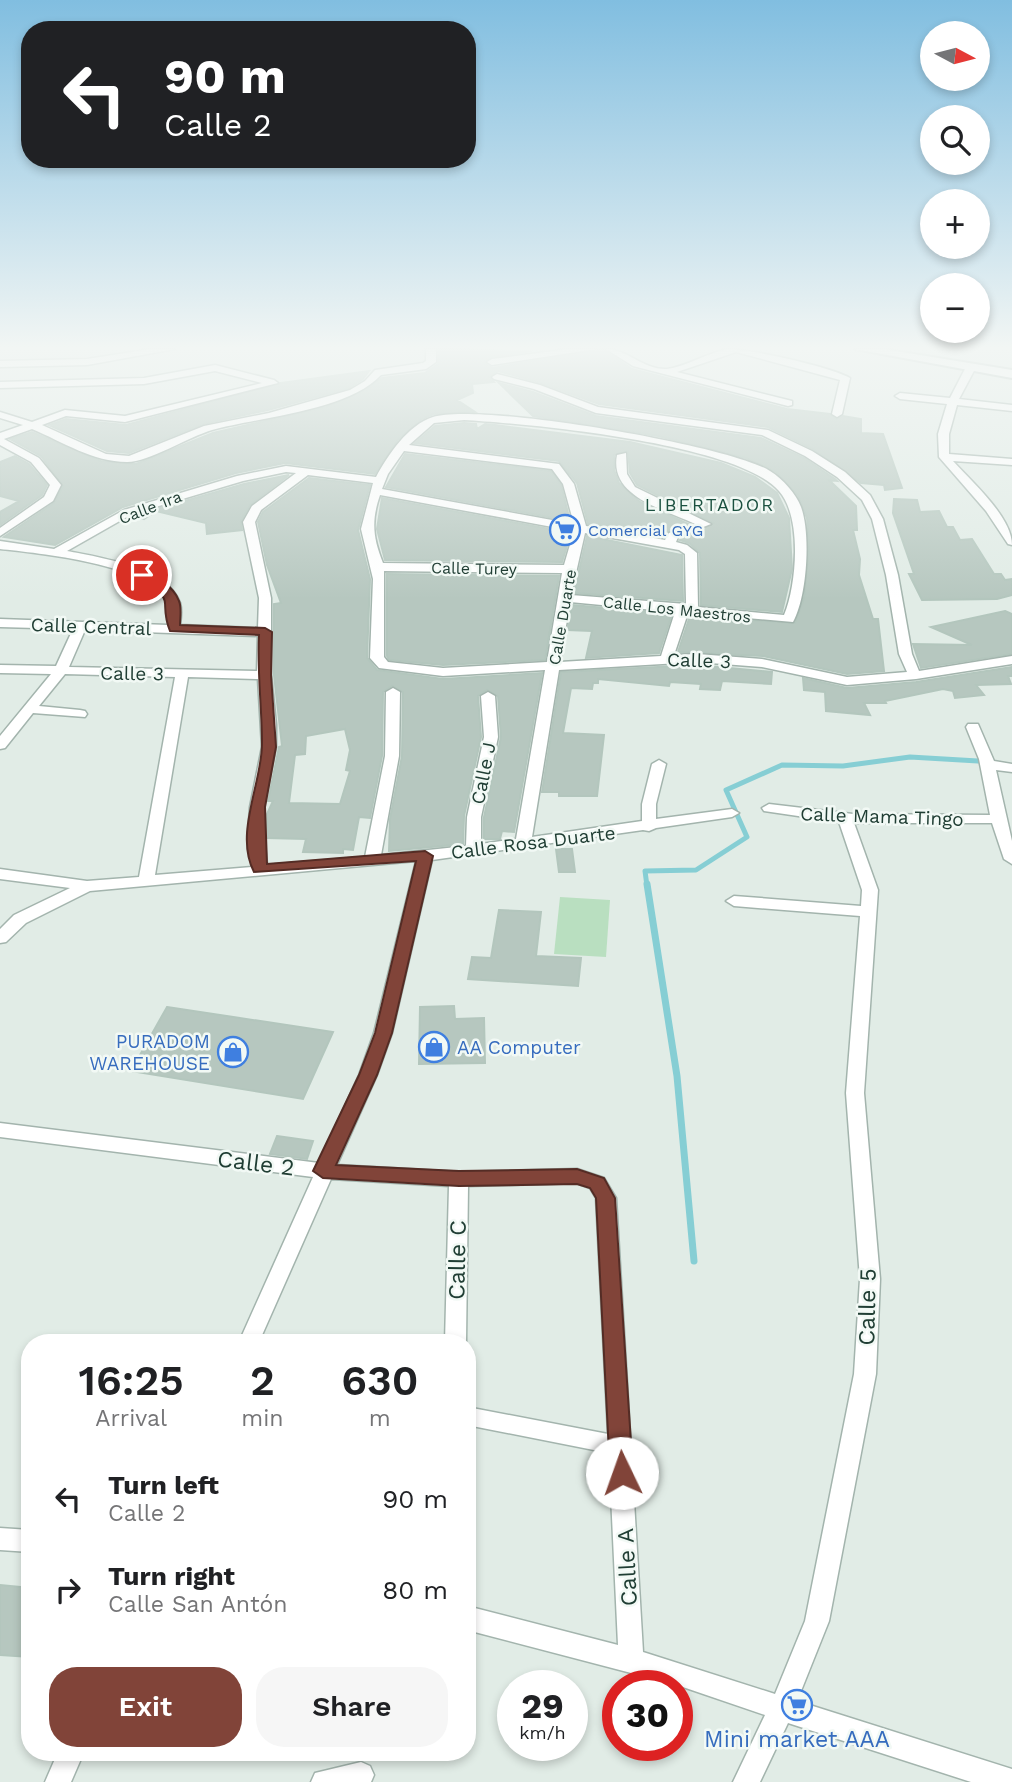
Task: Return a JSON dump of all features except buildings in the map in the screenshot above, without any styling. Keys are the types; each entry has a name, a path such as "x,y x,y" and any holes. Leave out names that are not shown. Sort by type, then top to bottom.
{"street":[{"path":"0,439 16,432"},
{"path":"49,432 103,457 130,459 198,432"},
{"name":"Calle Los Maestros","path":"403,447 415,432"},
{"name":"Calle Los Maestros","path":"565,598 681,611 789,619 797,576 800,536 797,511 779,484 760,469 677,444 593,432"},
{"path":"764,432 783,439 850,482 874,509 898,607 906,662 916,675"},
{"path":"945,432 942,447 944,457 977,492 1012,542"},
{"path":"0,439 35,460 56,485 49,499 0,533"},
{"path":"379,567 368,542 367,526 378,486 403,447"},
{"name":"Calle Duarte","path":"403,447 558,467 571,491 580,527 569,569 523,843"},
{"path":"622,454 620,469 623,481 631,489 705,524 673,535 670,544"},
{"path":"944,457 1012,462"},
{"name":"Calle 1ra","path":"58,551 128,512 157,502 241,478 286,469 306,471"},
{"path":"260,869 256,834 257,807 269,747 264,675 265,598 249,522 251,515 306,471 362,478 378,486 683,547 691,554 692,606 681,611 667,658"},
{"path":"0,545 58,551 142,575 163,587 174,602 174,629"},
{"name":"Calle 3","path":"379,567 377,658 384,666 443,672 667,658 762,663 847,681 916,675 1012,660"},
{"name":"Calle Turey","path":"379,567 569,569"},
{"name":"Calle Central","path":"0,623 265,632"},
{"path":"0,745 61,671 81,625"},
{"name":"Calle 3","path":"0,669 264,675"},
{"path":"146,880 182,674"},
{"path":"372,859 387,797 397,732 393,692"},
{"name":"Calle J","path":"473,850 474,817 491,737 488,696"},
{"path":"32,709 80,713"},
{"path":"973,727 989,765 996,819 1012,859"},
{"path":"649,827 649,804 659,764"},
{"path":"989,765 1012,768"},
{"name":"Calle Mama Tingo","path":"769,808 794,814 845,817 996,819"},
{"name":"Calle Rosa Duarte","path":"0,874 87,886 425,856 649,827 732,813"},
{"name":"Calle 5","path":"746,1782 781,1710 817,1621 865,1374 870,1279 855,1093 870,890 845,817"},
{"path":"252,1334 368,1075 383,1033 425,856"},
{"path":"0,938 20,919 87,886"},
{"path":"734,901 868,912"},
{"name":"Calle 2","path":"0,1130 323,1171 459,1179 577,1176 597,1183"},
{"name":"Calle C","path":"455,1334 459,1179"},
{"name":"Calle A","path":"597,1183 606,1198 631,1660"},
{"path":"476,1418 620,1446"},
{"path":"0,1539 21,1540"},
{"path":"476,1620 631,1660 1012,1782"},
{"path":"58,1782 67,1761"},
{"path":"324,1782 361,1776"}],"green space":[{"path":"560,897 610,900 606,957 554,954"}],"waterway":[{"path":"647,886 645,871 696,870 747,837 726,790 782,765 843,766 910,757 978,761"},
{"path":"647,884 677,1076 694,1261"}],"place":[{"name":"Comercial GYG","path":"565,530"},
{"name":"AA Computer","path":"434,1047"},
{"name":"PURADOM WAREHOUSE","path":"233,1052"},
{"name":"Mini market AAA","path":"797,1705"}],"district":[{"name":"LIBERTADOR","path":"710,505"}],"route":[{"path":"142,575 163,587 174,602 174,629 265,632 264,675 269,747 257,807 256,834 260,869 425,856 383,1033 368,1075 323,1171 459,1179 577,1176 597,1183 606,1198 622,1473"}]}
